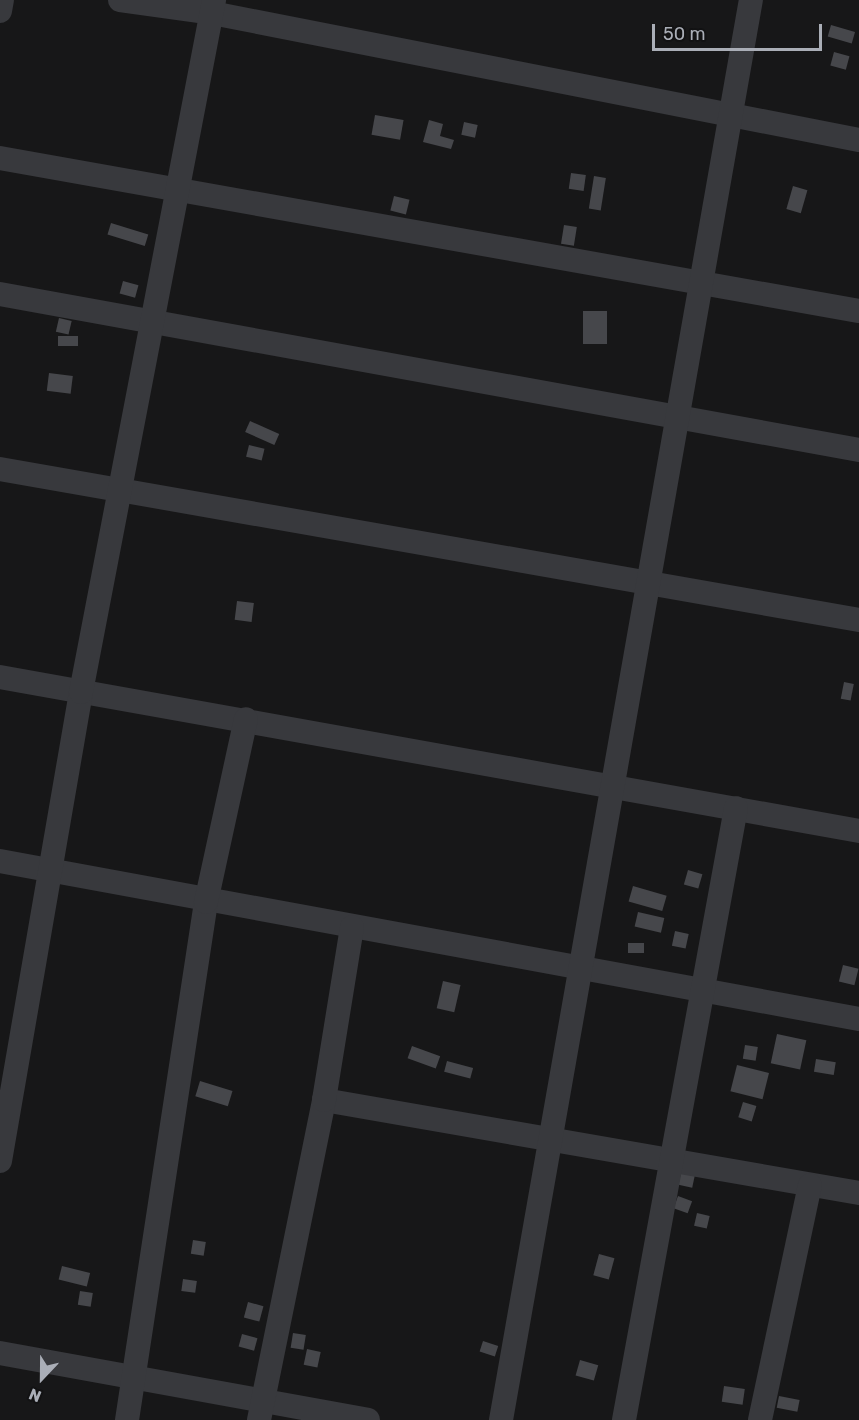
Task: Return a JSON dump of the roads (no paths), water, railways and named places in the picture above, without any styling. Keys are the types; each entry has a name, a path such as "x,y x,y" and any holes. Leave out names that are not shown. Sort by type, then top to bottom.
{"street":[{"path":"0,11 2,0"},
{"path":"120,0 213,7 731,117 859,140"},
{"path":"501,1420 751,0"},
{"path":"0,1161 2,1135 53,869 81,692 152,323 175,187 213,7"},
{"path":"0,158 175,187 859,311"},
{"path":"0,294 859,450"},
{"path":"0,469 648,586 859,620"},
{"path":"0,677 246,719 859,831"},
{"path":"127,1420 206,902 246,719"},
{"path":"624,1420 735,808"},
{"path":"0,861 53,869 206,902 859,1019"},
{"path":"261,1411 324,1100 352,927"},
{"path":"324,1100 551,1137 859,1193"},
{"path":"760,1420 810,1185"},
{"path":"0,1353 135,1378 261,1411 368,1420"}]}
